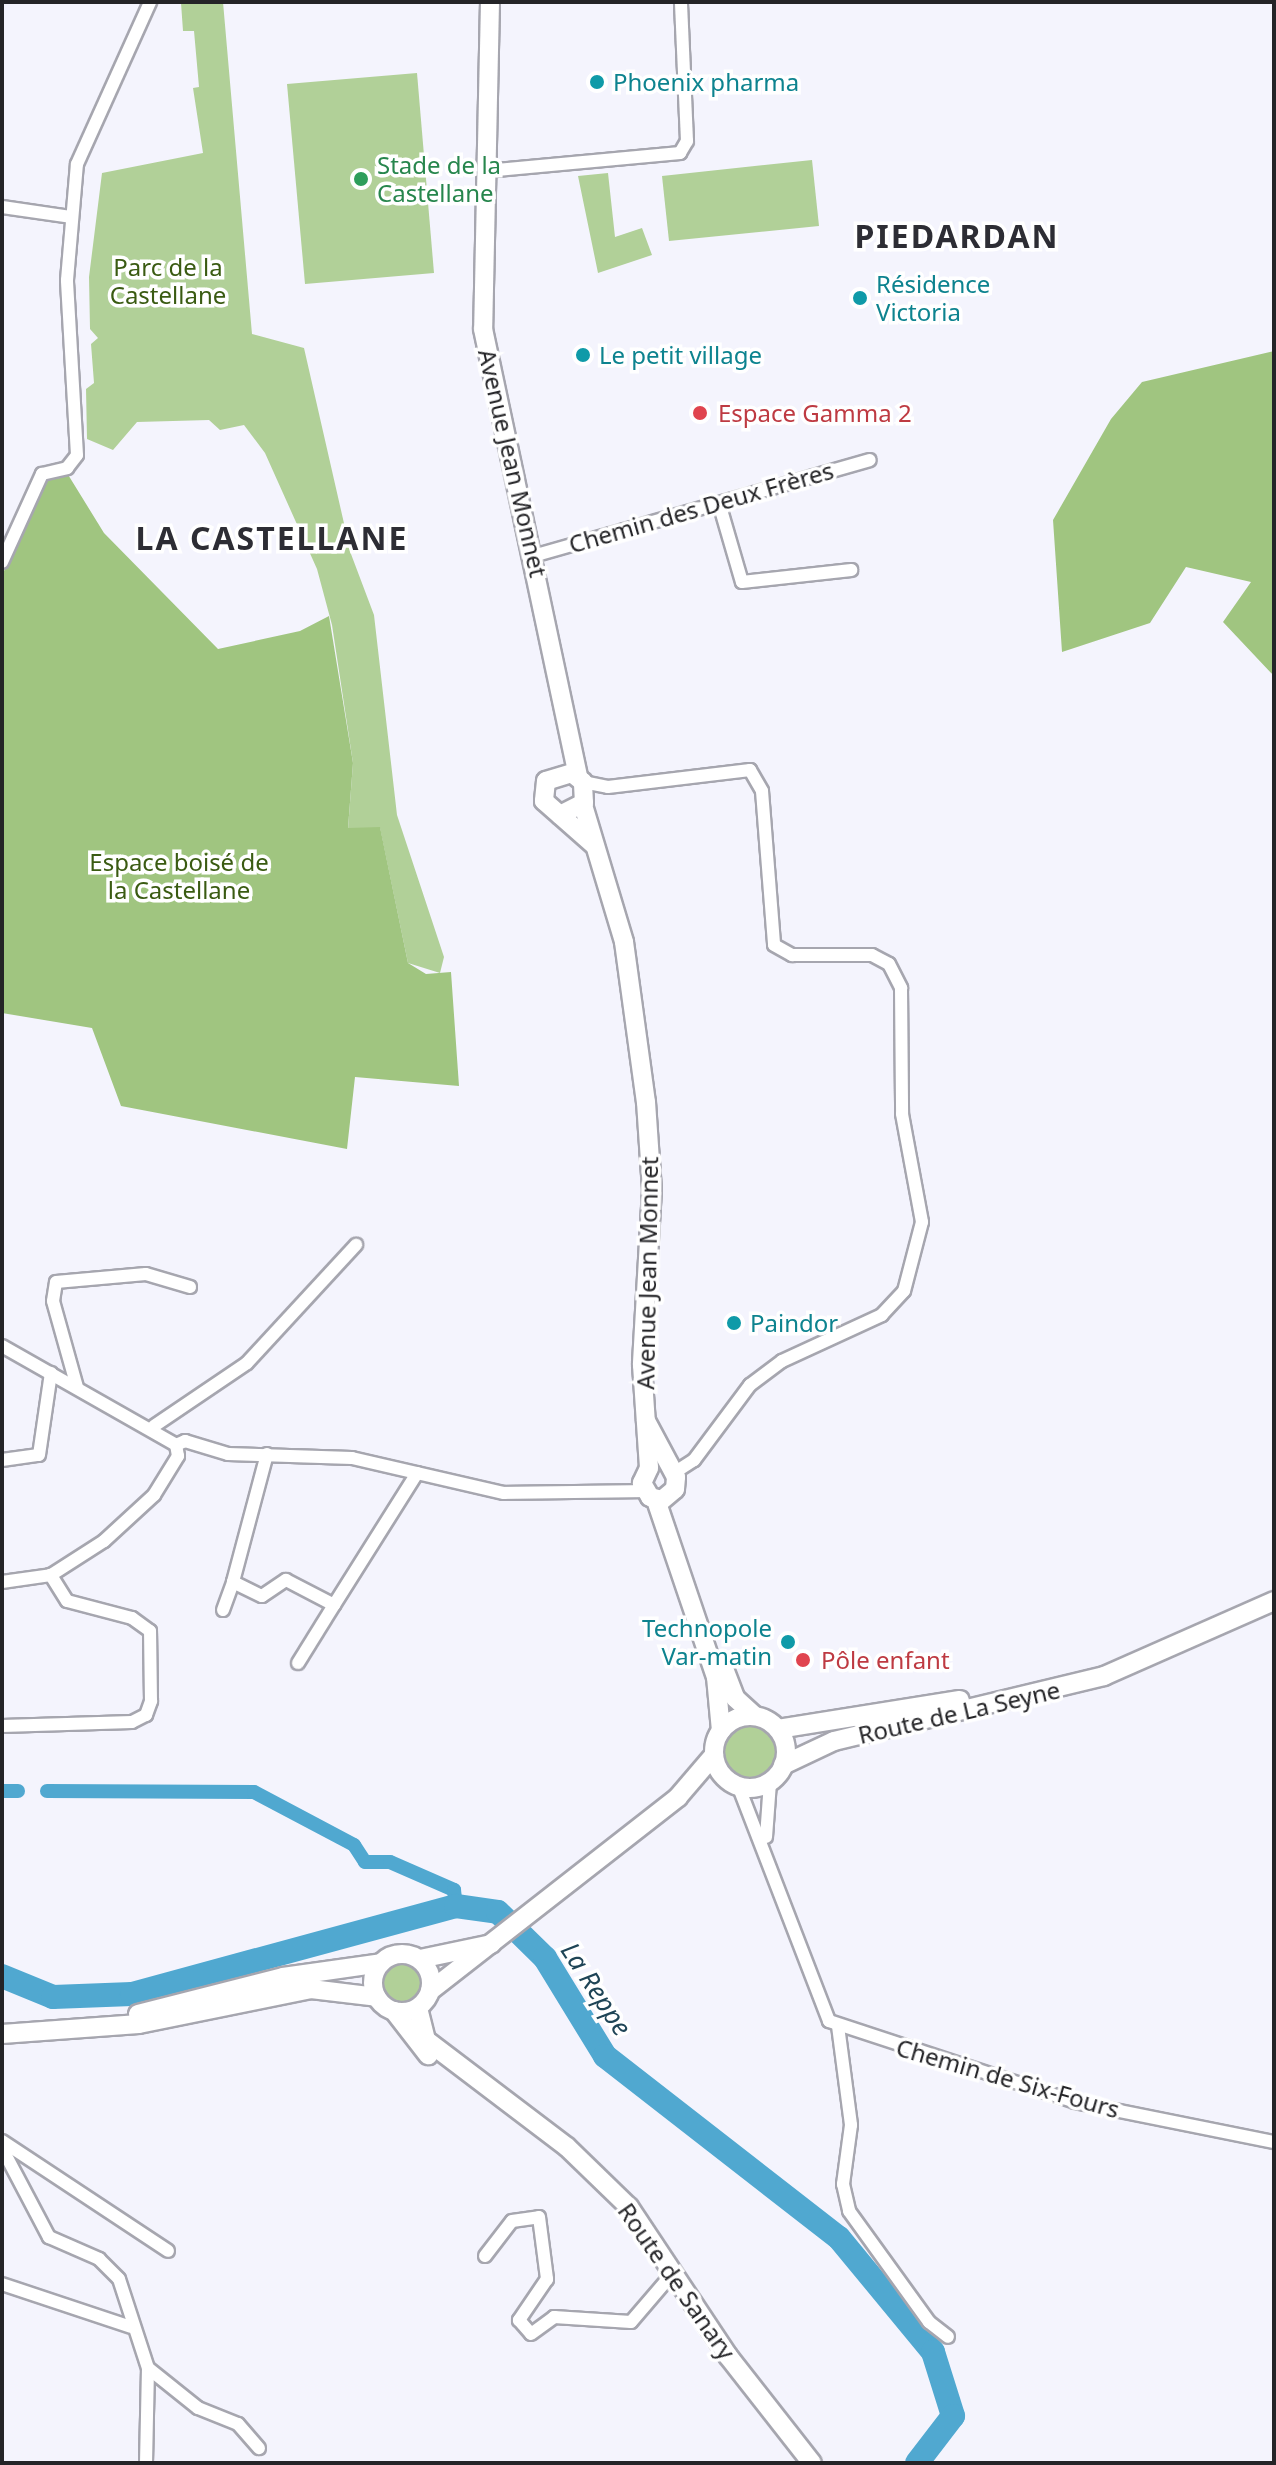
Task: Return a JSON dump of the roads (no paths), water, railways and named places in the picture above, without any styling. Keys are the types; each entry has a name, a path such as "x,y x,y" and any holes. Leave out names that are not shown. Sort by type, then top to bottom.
{"main road":[{"name":"Avenue Jean Monnet","path":"490,2 483,329 581,779"},
{"path":"572,729 558,772 542,794 593,844"},
{"path":"558,772 581,779 584,804 560,815"},
{"name":"Avenue Jean Monnet","path":"584,804 593,844 624,942 649,1130 646,1421 662,1469 657,1495 716,1677 721,1731"},
{"name":"Avenue Jean Monnet","path":"662,1469 657,1495 729,1685 755,1716"},
{"name":"Route de La Seyne","path":"783,1765 834,1741 1036,1695 1137,1660 1274,1601"},
{"name":"Route de La Seyne","path":"778,1729 832,1726 1137,1660"},
{"path":"2,2034 68,2032 181,2018 311,1989 377,1997 394,2011 418,2008 430,1991 678,1797 714,1755 721,1731 755,1716 778,1729 783,1765 770,1782 733,1782 678,1797"},
{"path":"714,1755 733,1782"},
{"path":"68,2032 283,1977 381,1963 404,1954 420,1959 497,1941"},
{"path":"420,1959 430,1991"},
{"path":"377,1997 373,1980 381,1963"},
{"name":"Route de Sanary","path":"418,2008 426,2040 524,2117 629,2207 673,2273 812,2463"},
{"name":"Route de Sanary","path":"394,2011 406,2034 442,2068 524,2117"}],"street":[{"path":"2,562 42,474 67,468 77,455 71,217 77,164 150,2"},
{"path":"486,171 680,153 687,141 681,2"},
{"path":"2,207 71,217"},
{"name":"Chemin des Deux Frères","path":"533,556 870,460"},
{"path":"719,503 742,582 851,570"},
{"path":"581,779 608,787 750,770 762,791 768,936 792,955 872,955 889,964 901,983 906,1161 922,1222 904,1291 882,1315 782,1361 750,1385 694,1460 662,1469"},
{"path":"584,804 608,787"},
{"path":"154,1426 247,1363 356,1245"},
{"path":"77,1387 53,1301 56,1282 146,1274 190,1287"},
{"path":"2,1346 154,1426 183,1449 340,1456 504,1493 657,1495"},
{"path":"2,1460 39,1455 51,1373"},
{"path":"2,1582 51,1575 135,1517 183,1449"},
{"path":"223,1610 267,1454"},
{"path":"298,1663 417,1473"},
{"path":"2,1726 132,1722 151,1701 150,1631 132,1618 67,1601 51,1575"},
{"path":"233,1582 262,1596 286,1580 334,1605"},
{"path":"733,1782 766,1844 834,2024 851,2125 843,2184 849,2211 929,2322 948,2337"},
{"path":"766,1844 770,1782"},
{"name":"Chemin de Six-Fours","path":"834,2024 1075,2102 1274,2142"},
{"path":"2,2141 168,2251"},
{"path":"2,2148 49,2237 99,2259 119,2279 131,2327 148,2368 146,2463"},
{"path":"485,2256 512,2221 539,2217 547,2279 519,2320 531,2334 554,2317 631,2322 673,2273"},
{"path":"2,2284 131,2327"},
{"path":"148,2368 198,2408 238,2424 259,2448"}],"waterway":[{"path":"2,1791 18,1791"},
{"path":"47,1791 254,1792 354,1845 365,1862 390,1862 454,1890 456,1906"},
{"name":"La Reppe","path":"2,1976 53,1997 132,1994 456,1906 498,1912 545,1958 605,2056 839,2238 933,2352 953,2416 917,2463"}],"place":[{"name":"Phoenix pharma","path":"597,82"},
{"name":"Stade de la Castellane","path":"361,179"},
{"name":"Résidence Victoria","path":"860,298"},
{"name":"Le petit village","path":"583,355"},
{"name":"Espace Gamma 2","path":"700,413"},
{"name":"Paindor","path":"734,1323"},
{"name":"Technopole Var-matin","path":"788,1642"},
{"name":"Pôle enfant","path":"803,1660"}],"district":[{"name":"PIEDARDAN","path":"957,236"},
{"name":"LA CASTELLANE","path":"272,538"}],"park label":[{"name":"Parc de la Castellane","path":"168,281"},
{"name":"Espace boisé de la Castellane","path":"179,876"}]}
